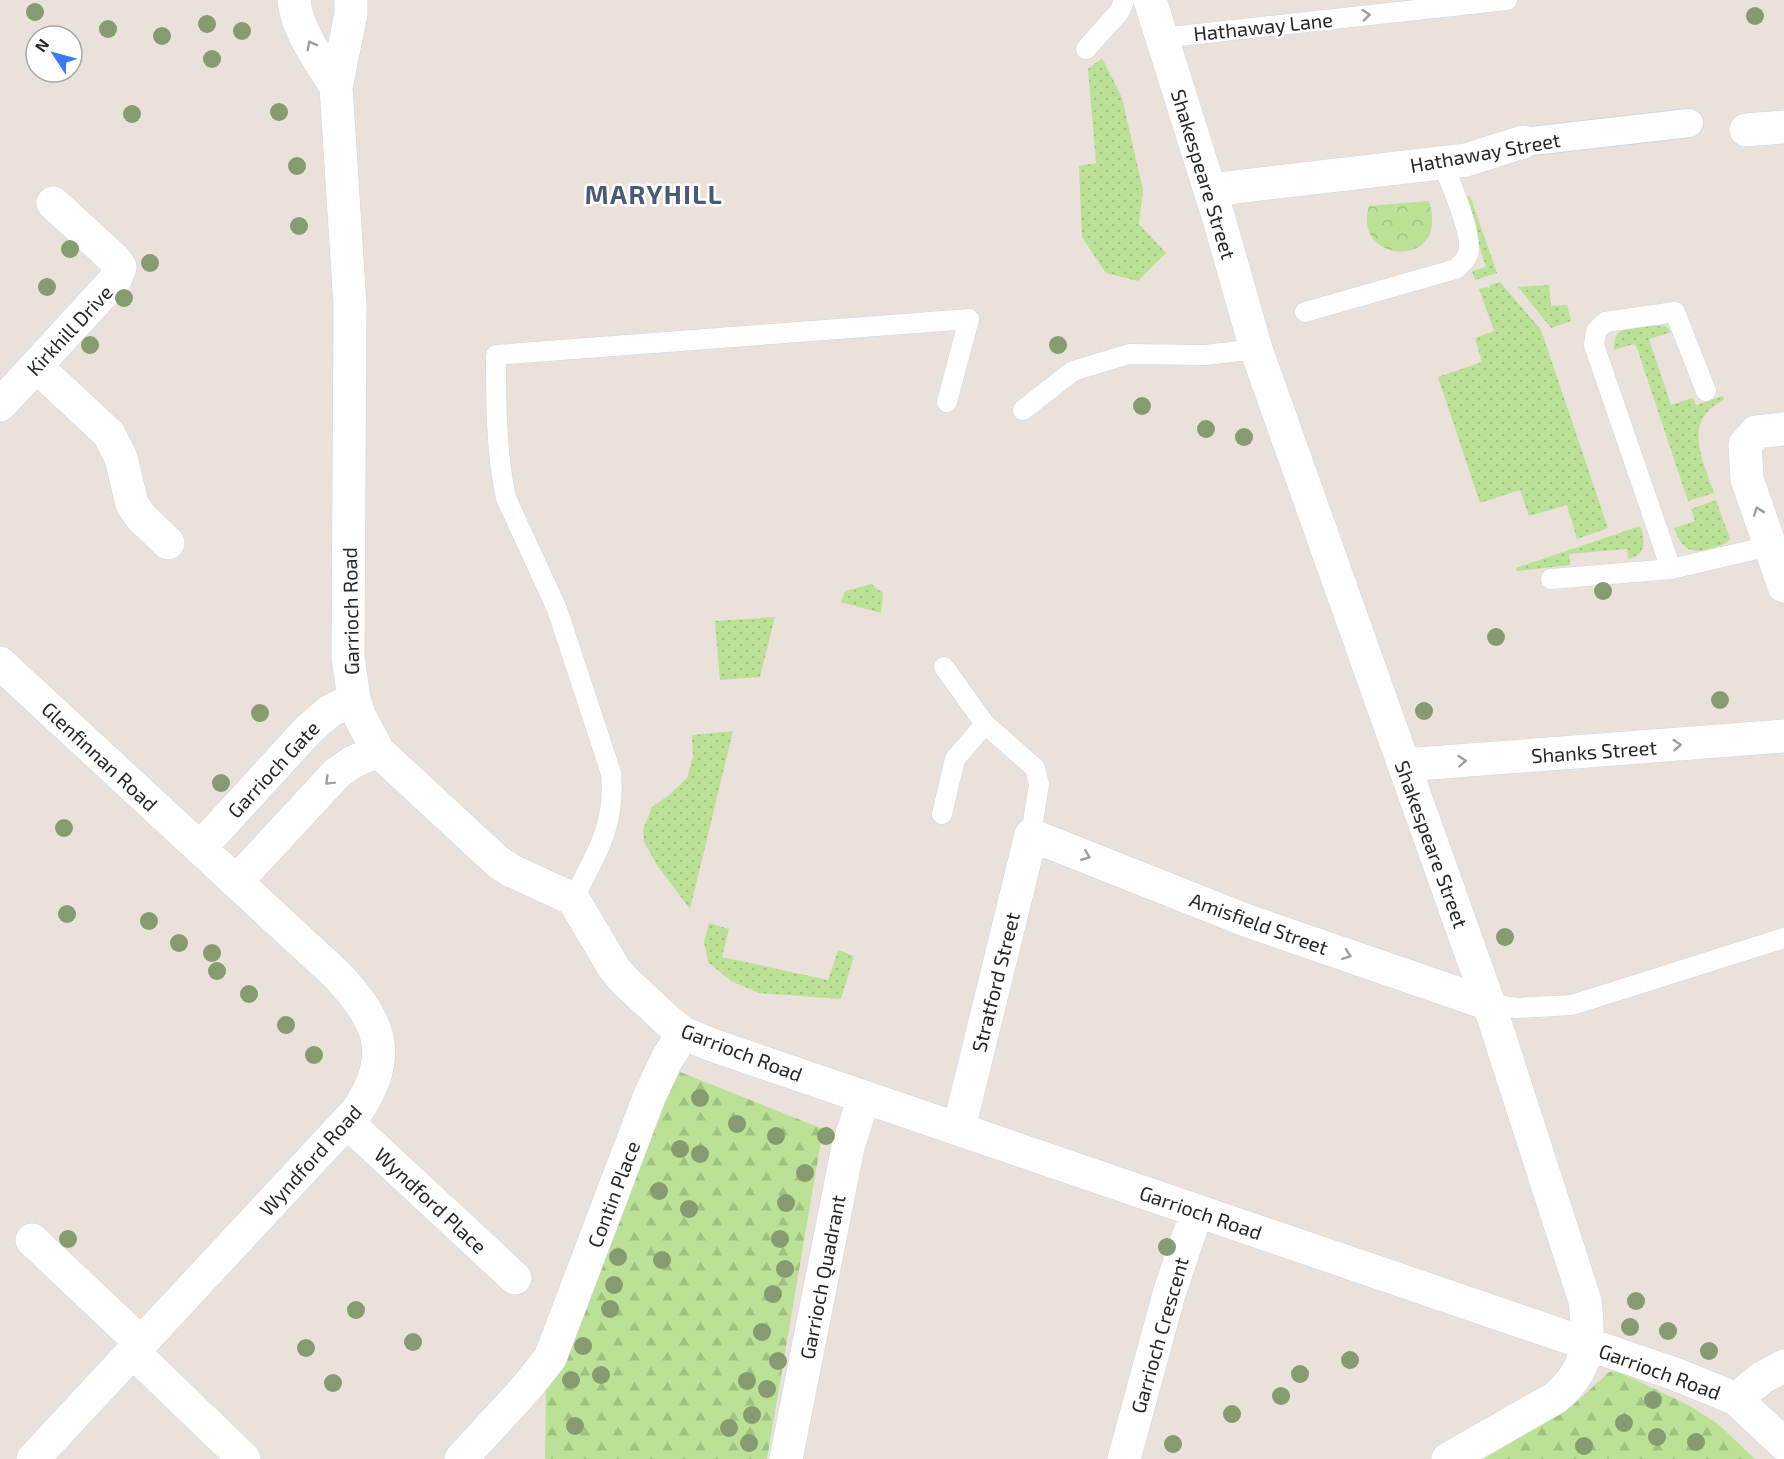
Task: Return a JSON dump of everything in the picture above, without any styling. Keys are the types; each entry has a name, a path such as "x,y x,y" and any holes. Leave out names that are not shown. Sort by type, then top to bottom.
{"street":[{"name":"Garrioch Road","path":"294,0 295,9 310,45 336,87"},
{"name":"Garrioch Road","path":"351,0 351,14 336,87 350,305 348,657 354,699 359,715 378,751 498,862 512,871 573,899 614,968 654,1009 683,1033 712,1045 1675,1374 1736,1399 1784,1444"},
{"name":"Shakespeare Street","path":"1150,0 1210,190 1256,350 1489,1004 1581,1286 1587,1315 1587,1344 1582,1366 1576,1378 1555,1398 1448,1459"},
{"name":"Hathaway Street","path":"1210,190 1442,163 1466,159 1523,142 1689,123"},
{"path":"1746,130 1784,127"},
{"name":"Kirkhill Drive","path":"0,405 115,280 120,267 53,203"},
{"path":"36,366 109,434 121,458 132,504 168,543"},
{"path":"1784,429 1756,432 1745,445 1747,479 1784,586"},
{"name":"Glenfinnan Road","path":"0,663 200,848"},
{"name":"Garrioch Gate","path":"200,848 319,720 330,711 354,699"},
{"name":"Shanks Street","path":"1404,765 1784,736"},
{"path":"236,882 338,773 352,762 378,751"},
{"name":"Amisfield Street","path":"1031,835 1248,921 1489,1004"},
{"name":"Stratford Street","path":"959,1128 1031,835"},
{"name":"Wyndford Road","path":"33,1459 357,1111 370,1090 377,1071 378,1042 370,1017 359,999 337,975 200,848"},
{"name":"Contin Place","path":"461,1459 527,1387 550,1358 651,1095 667,1059 683,1033"},
{"name":"Garrioch Quadrant","path":"786,1459 848,1147 864,1097"},
{"name":"Wyndford Place","path":"347,1122 515,1278"},
{"name":"Garrioch Crescent","path":"1124,1459 1169,1294 1197,1211"},
{"path":"32,1240 244,1459"},
{"path":"1736,1399 1762,1377 1784,1366"}],"lane":[{"path":"1086,49 1120,11 1124,0"},
{"name":"Hathaway Lane","path":"1161,38 1507,0"},
{"path":"1305,312 1456,269 1468,256 1469,244 1456,198 1442,163"},
{"path":"1671,569 1594,345 1596,331 1605,322 1675,312 1706,391"},
{"path":"573,899 606,833 613,795 611,773 557,609 506,498 498,434 496,355 969,319 947,402"},
{"path":"1023,410 1073,371 1129,354 1205,356 1256,350"},
{"path":"1551,579 1671,569 1770,546"},
{"path":"944,667 985,724 1035,768 1040,783 1031,835"},
{"path":"942,814 955,759 985,724"},
{"path":"1489,1004 1517,1008 1572,1005 1784,938"}],"green space":[{"path":"1102,58 1122,98 1143,190 1139,224 1166,253 1138,281 1106,273 1082,237 1079,166 1096,163 1088,69"},
{"path":"1470,196 1497,273 1475,280 1472,271 1486,267 1464,197"},
{"path":"1429,201 1432,224 1426,239 1415,249 1400,252 1386,248 1374,240 1367,225 1369,206"},
{"path":"1500,282 1541,330 1608,528 1577,539 1567,505 1529,516 1520,490 1480,503 1438,377 1482,362 1475,338 1494,331 1479,289 1487,287 1489,289 1490,285"},
{"path":"1549,285 1551,306 1567,305 1571,321 1551,328 1518,287"},
{"path":"1666,326 1671,332 1649,339 1671,405 1693,398 1696,405 1723,396 1724,400 1711,408 1703,418 1699,430 1701,454 1714,493 1688,501 1637,348 1634,344 1614,350 1615,338 1624,330"},
{"path":"1716,500 1730,539 1722,545 1704,550 1688,548 1680,541 1674,528 1695,521 1691,509"},
{"path":"1640,526 1644,542 1641,551 1634,557 1628,559 1627,549 1569,554 1570,565 1517,571 1516,568"},
{"path":"871,584 883,593 881,613 841,602 845,591"},
{"path":"775,617 760,677 720,680 715,621"},
{"path":"733,731 690,909 657,865 644,842 643,830 652,807 687,778 693,757 692,735"},
{"path":"709,923 729,929 722,957 828,980 838,950 854,956 841,999 759,993 731,981 708,962 704,942"},
{"path":"670,1068 823,1129 767,1459 545,1459 546,1387"},
{"path":"1617,1371 1690,1406 1718,1424 1755,1459 1484,1459 1572,1406 1609,1372"}],"district":[{"name":"MARYHILL","path":"654,193"}]}
